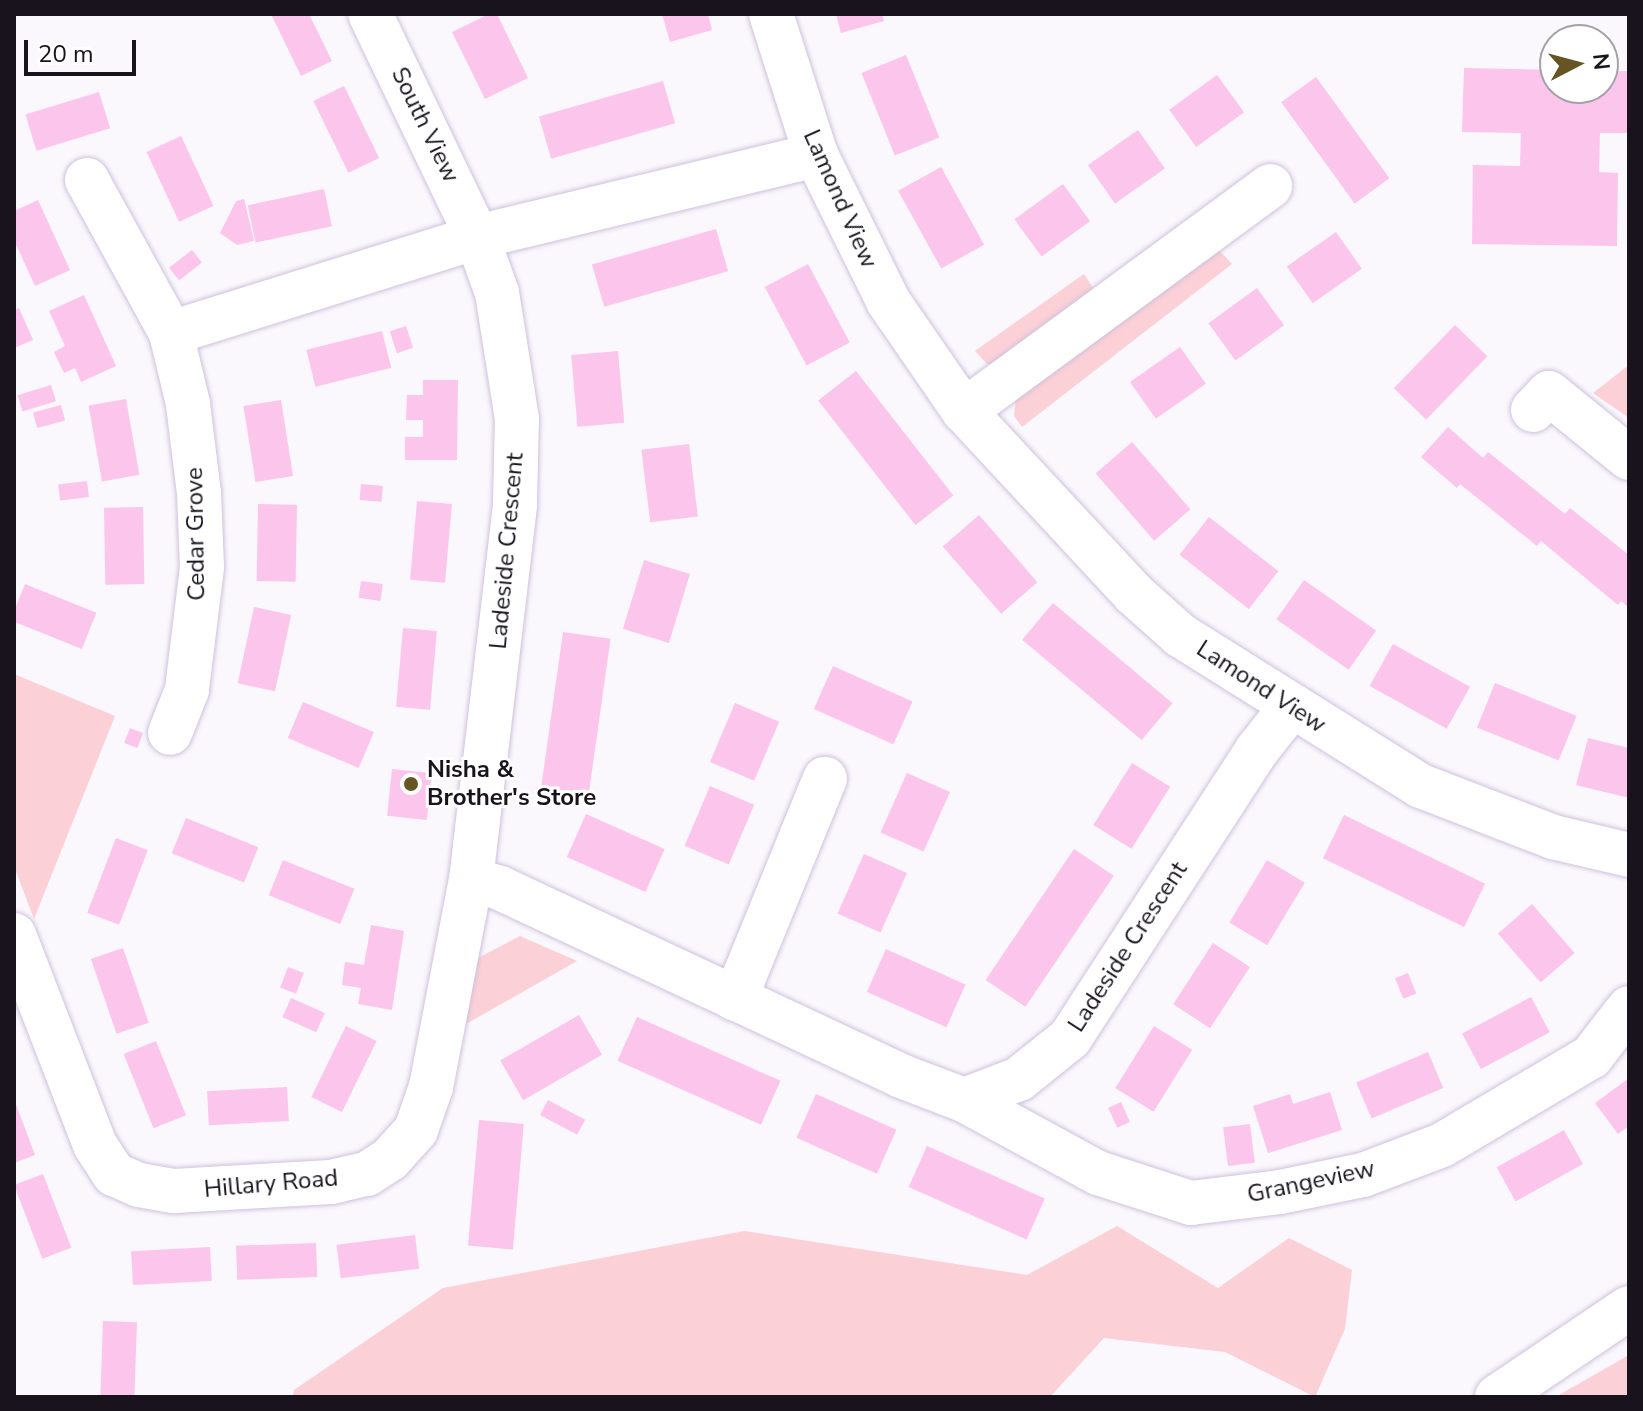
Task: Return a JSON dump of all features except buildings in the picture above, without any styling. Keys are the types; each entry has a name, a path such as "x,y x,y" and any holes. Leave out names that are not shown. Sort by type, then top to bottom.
{"street":[{"name":"South View","path":"370,14 477,237"},
{"name":"Lamond View","path":"771,14 816,155 888,301 964,411 1134,594 1180,635 1421,786 1553,837 1629,855"},
{"path":"171,333 477,237 816,155"},
{"name":"Cedar Grove","path":"87,180 171,333 194,448 202,567 197,628 174,718"},
{"path":"964,411 1270,186"},
{"name":"Ladeside Crescent","path":"471,880 515,504 517,419 497,293 477,237"},
{"path":"1533,410 1549,393 1629,458"},
{"name":"Ladeside Crescent","path":"964,1100 1019,1079 1070,1038 1257,750 1291,707"},
{"path":"735,999 825,779"},
{"path":"471,880 500,888 901,1076 964,1100"},
{"name":"Hillary Road","path":"14,935 95,1145 114,1174 139,1185 174,1191 331,1182 367,1174 390,1159 416,1130 431,1087 471,880"},
{"name":"Grangeview","path":"964,1100 1098,1173 1191,1203 1280,1192 1363,1175 1442,1145 1591,1057 1629,1008"},
{"path":"1504,1395 1629,1308"}],"shaded area":[{"path":"1219,250 1232,264 1022,427 1014,416 1016,397"},
{"path":"1084,274 1097,294 998,364 987,364 975,351"},
{"path":"1629,365 1629,418 1593,393"},
{"path":"14,674 115,716 34,919 14,866"},
{"path":"520,936 577,961 466,1024 478,958"},
{"path":"1117,1226 1218,1288 1289,1238 1352,1270 1345,1329 1315,1397 1225,1352 1104,1338 1050,1397 293,1397 294,1390 443,1288 744,1231 1027,1275"},
{"path":"1629,1355 1629,1397 1560,1397 1559,1395"}],"place":[{"name":"Nisha & Brother's Store","path":"411,784"}]}
